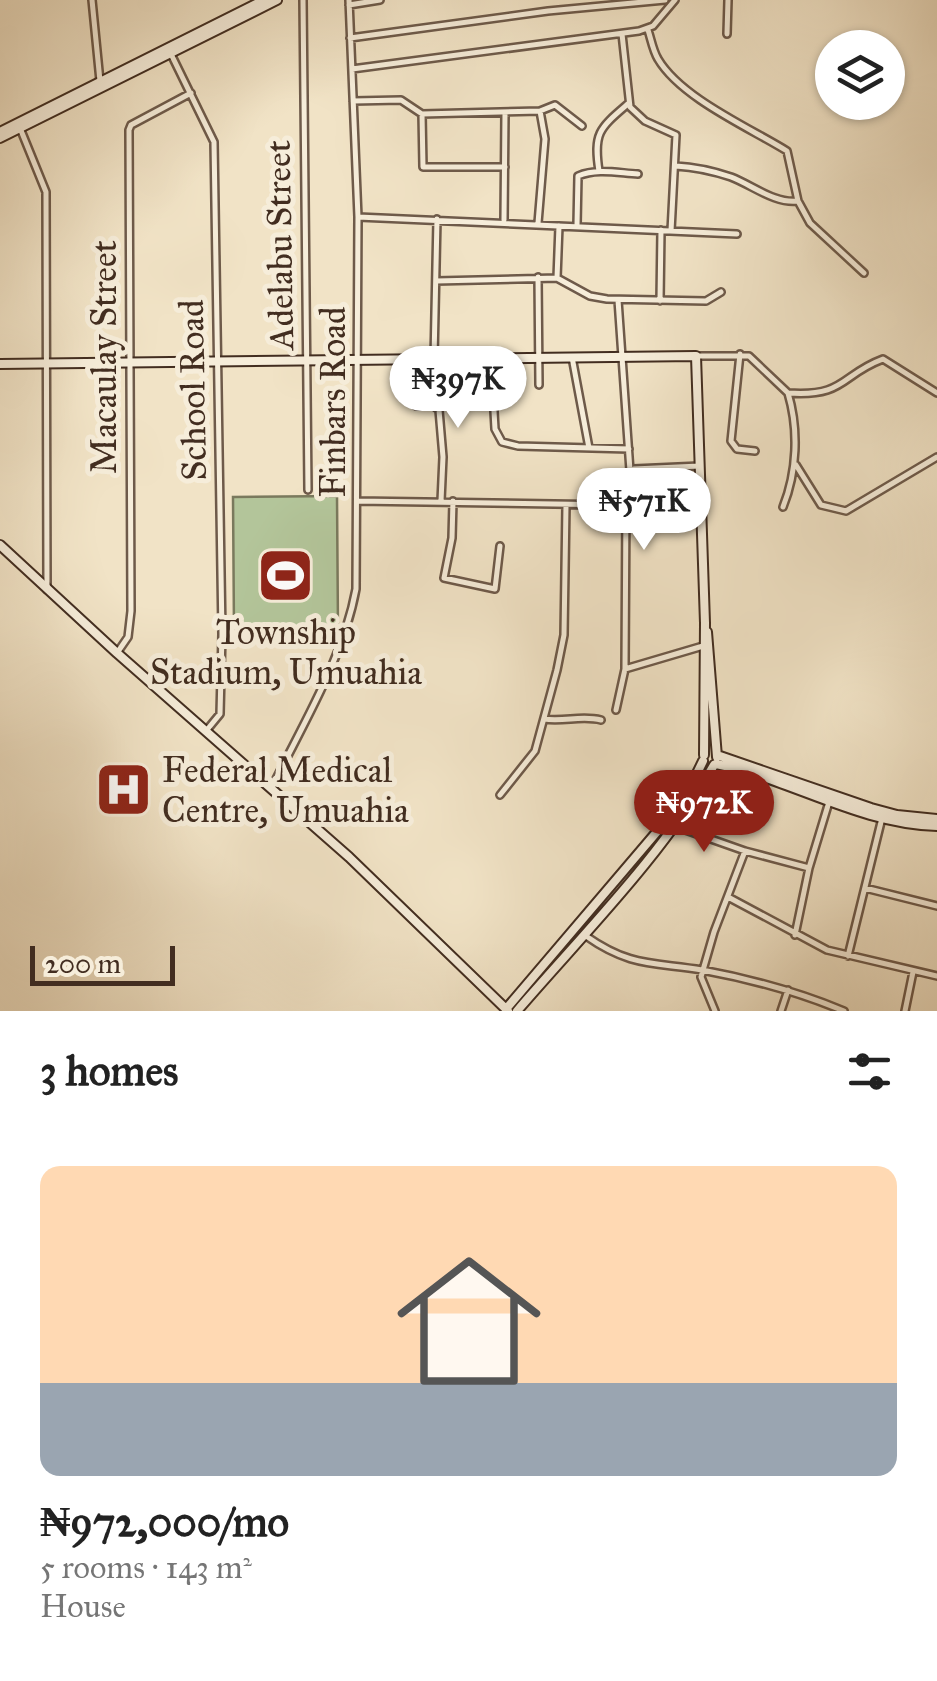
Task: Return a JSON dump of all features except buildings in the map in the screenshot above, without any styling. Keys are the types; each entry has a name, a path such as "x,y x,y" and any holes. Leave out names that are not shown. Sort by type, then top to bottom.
{"street":[{"path":"92,0 100,81"},
{"path":"0,135 264,0"},
{"path":"0,135 277,0"},
{"name":"Adelabu Street","path":"302,0 308,490"},
{"path":"349,2 380,0"},
{"path":"350,38 548,11 665,0"},
{"path":"352,69 648,30 675,0"},
{"path":"727,34 728,0"},
{"name":"Finbars Road","path":"272,787 330,670 356,589 358,217 349,2"},
{"path":"648,30 657,58 668,71 728,120 787,151 798,201 810,224 864,273"},
{"path":"622,34 628,104 645,120 676,134 671,231"},
{"name":"School Road","path":"170,53 214,142 222,634 220,714 206,731"},
{"name":"Macaulay Street","path":"117,654 128,637 131,610 129,128 192,93"},
{"path":"353,102 401,100 422,114 505,114 540,111 555,105 582,126"},
{"path":"599,171 596,138 628,104"},
{"path":"538,223 545,139 540,111"},
{"path":"422,114 424,166 505,167"},
{"path":"504,222 505,114"},
{"path":"20,128 46,192 47,591"},
{"path":"676,166 703,168 762,190 782,202 798,201"},
{"path":"577,226 578,176 599,171 638,174"},
{"path":"358,217 737,234"},
{"path":"434,359 437,219"},
{"path":"558,278 559,224"},
{"path":"660,300 661,230"},
{"path":"538,277 538,385"},
{"path":"436,280 558,278 590,296 618,300 706,301 721,292"},
{"path":"616,710 625,668 626,501 632,471 618,300"},
{"path":"0,364 740,354 756,361 788,393 796,465 783,507"},
{"path":"740,354 732,442 738,449 754,451"},
{"path":"517,1011 674,826 715,759 705,623 696,356"},
{"path":"572,357 589,448"},
{"path":"491,358 495,429 502,442 518,446 629,449"},
{"path":"788,393 830,392 883,359 937,393"},
{"path":"416,406 434,406 439,410 441,501"},
{"path":"796,465 821,505 846,511 937,457"},
{"path":"632,471 700,466"},
{"path":"357,500 566,505 616,505 626,501"},
{"path":"453,502 444,578 495,589 500,546"},
{"path":"500,795 535,751 564,635 566,505"},
{"path":"2,549 349,857 506,1010 684,800 710,751 715,759 882,818 937,822"},
{"path":"703,758 705,623"},
{"path":"222,634 344,634"},
{"path":"625,668 703,646"},
{"path":"544,719 600,720"},
{"path":"715,759 871,808 937,822"},
{"path":"795,935 829,801"},
{"path":"848,956 882,818"},
{"path":"674,826 809,868"},
{"path":"714,1011 701,977 745,851"},
{"path":"865,888 937,906"},
{"path":"728,897 795,935 848,956 937,976"},
{"path":"583,934 620,958 703,970 788,990 844,1011"},
{"path":"906,1011 912,972"},
{"path":"781,1011 788,990"}],"green space":[{"name":"Township Stadium, Umuahia","path":"337,496 338,629 234,630 233,497"}],"place":[{"name":"Township Stadium, Umuahia","path":"286,576"},
{"name":"Federal Medical Centre, Umuahia","path":"123,790"}]}
